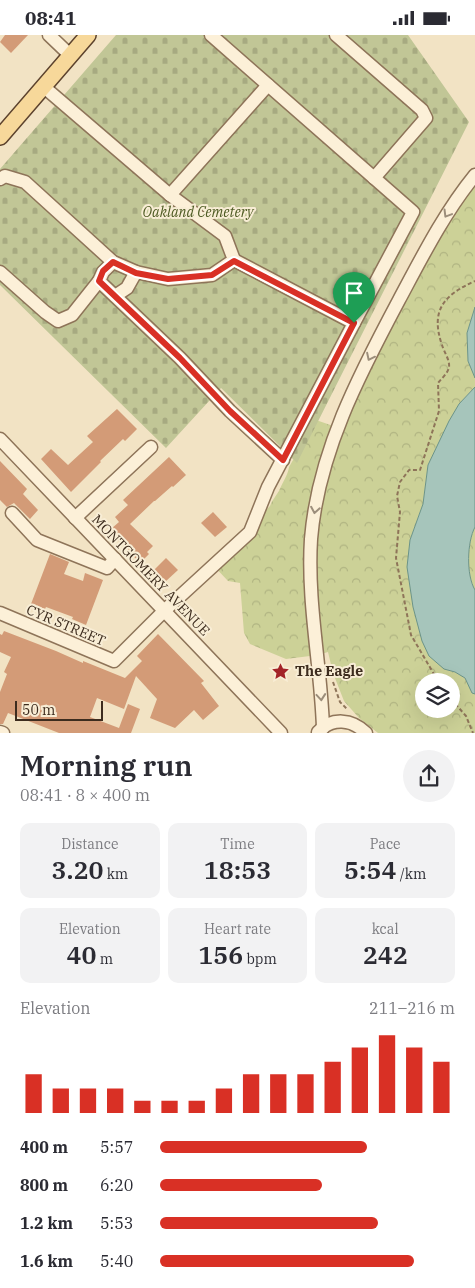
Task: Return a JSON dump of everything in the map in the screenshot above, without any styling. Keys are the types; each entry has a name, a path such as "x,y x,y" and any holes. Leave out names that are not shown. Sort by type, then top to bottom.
{"main road":[{"path":"0,136 88,35"}],"street":[{"path":"49,35 71,56"},
{"path":"99,281 180,358 230,411 283,460 412,212 211,35"},
{"path":"336,35 422,110 426,118 374,179"},
{"path":"170,195 268,85"},
{"path":"44,87 170,195 225,236 234,261 354,323"},
{"path":"364,731 352,723 342,721 332,723 320,730 310,578 312,526 324,468 345,410 379,337 443,221 475,175"},
{"path":"0,179 5,176 25,182 113,262 136,273 168,279 212,275 234,261"},
{"path":"0,272 45,312 58,321 72,315 99,281 103,271 113,262"},
{"path":"115,297 127,287 136,273"},
{"name":"MONTGOMERY AVENUE","path":"0,439 281,733"},
{"path":"75,518 152,447"},
{"name":"CYR STREET","path":"0,613 114,661 165,610 250,532 268,487 283,460"},
{"path":"12,513 37,540 107,568 115,559"}],"path":[{"path":"433,673 411,635 396,558 400,512 397,496 400,482 409,470 420,470 439,411 438,383 448,371 450,365 442,345 437,324 440,312 447,298 460,288 475,281"},
{"path":"460,709 466,716 473,733"}],"green space":[{"name":"Oakland Cemetery","path":"116,35 408,35 469,122 297,463 221,388 166,448 0,285 0,169"},
{"path":"475,179 475,307 467,333 468,361 475,376 475,387 459,404 428,465 423,504 410,540 444,669 456,673 415,673 415,718 460,718 460,675 466,680 475,694 475,733 378,733 359,718 344,701 333,673 328,652 286,659 250,644 244,633 240,583 228,581 212,564 270,506 279,491 289,467 316,420 342,429 353,400 417,271"},
{"path":"475,527 475,590 470,576 469,550"}],"water":[{"path":"475,307 475,378 468,361 467,333"},
{"path":"475,387 475,527 470,541 469,567 475,590 475,694 472,693 465,678 460,673 444,669 429,656 422,641 413,607 407,567 410,540 423,504 428,465 459,404"}],"building":[{"path":"5,35 28,35 11,53 0,42"},
{"path":"117,409 137,429 125,441 123,439 71,492 41,459 51,449 68,465 93,442 87,436"},
{"path":"169,457 186,475 154,501 130,524 153,546 147,552 149,554 140,563 110,532 119,522 115,517 128,505 123,500"},
{"path":"0,461 27,489 23,494 38,510 30,519 14,503 7,507 0,500"},
{"path":"213,512 227,527 215,537 201,523"},
{"path":"50,554 69,562 64,574 83,581 85,573 103,580 86,625 72,619 73,617 46,607 45,609 31,604"},
{"path":"166,558 178,570 165,582 154,570"},
{"path":"4,631 125,678 142,661 137,656 158,634 204,681 201,683 219,706 203,720 194,710 175,728 150,718 157,699 136,676 124,709 97,698 90,717 119,728 128,704 140,709 131,733 59,733 8,713 3,724 0,724 0,692 7,674 4,672 11,657 0,652 0,634 2,635"}],"place":[{"name":"The Eagle","path":"281,671"}],"route":[{"path":"234,261 354,323 283,460 230,411 180,358 99,281 103,271 113,262 136,273 168,279 212,275 234,261"}]}
